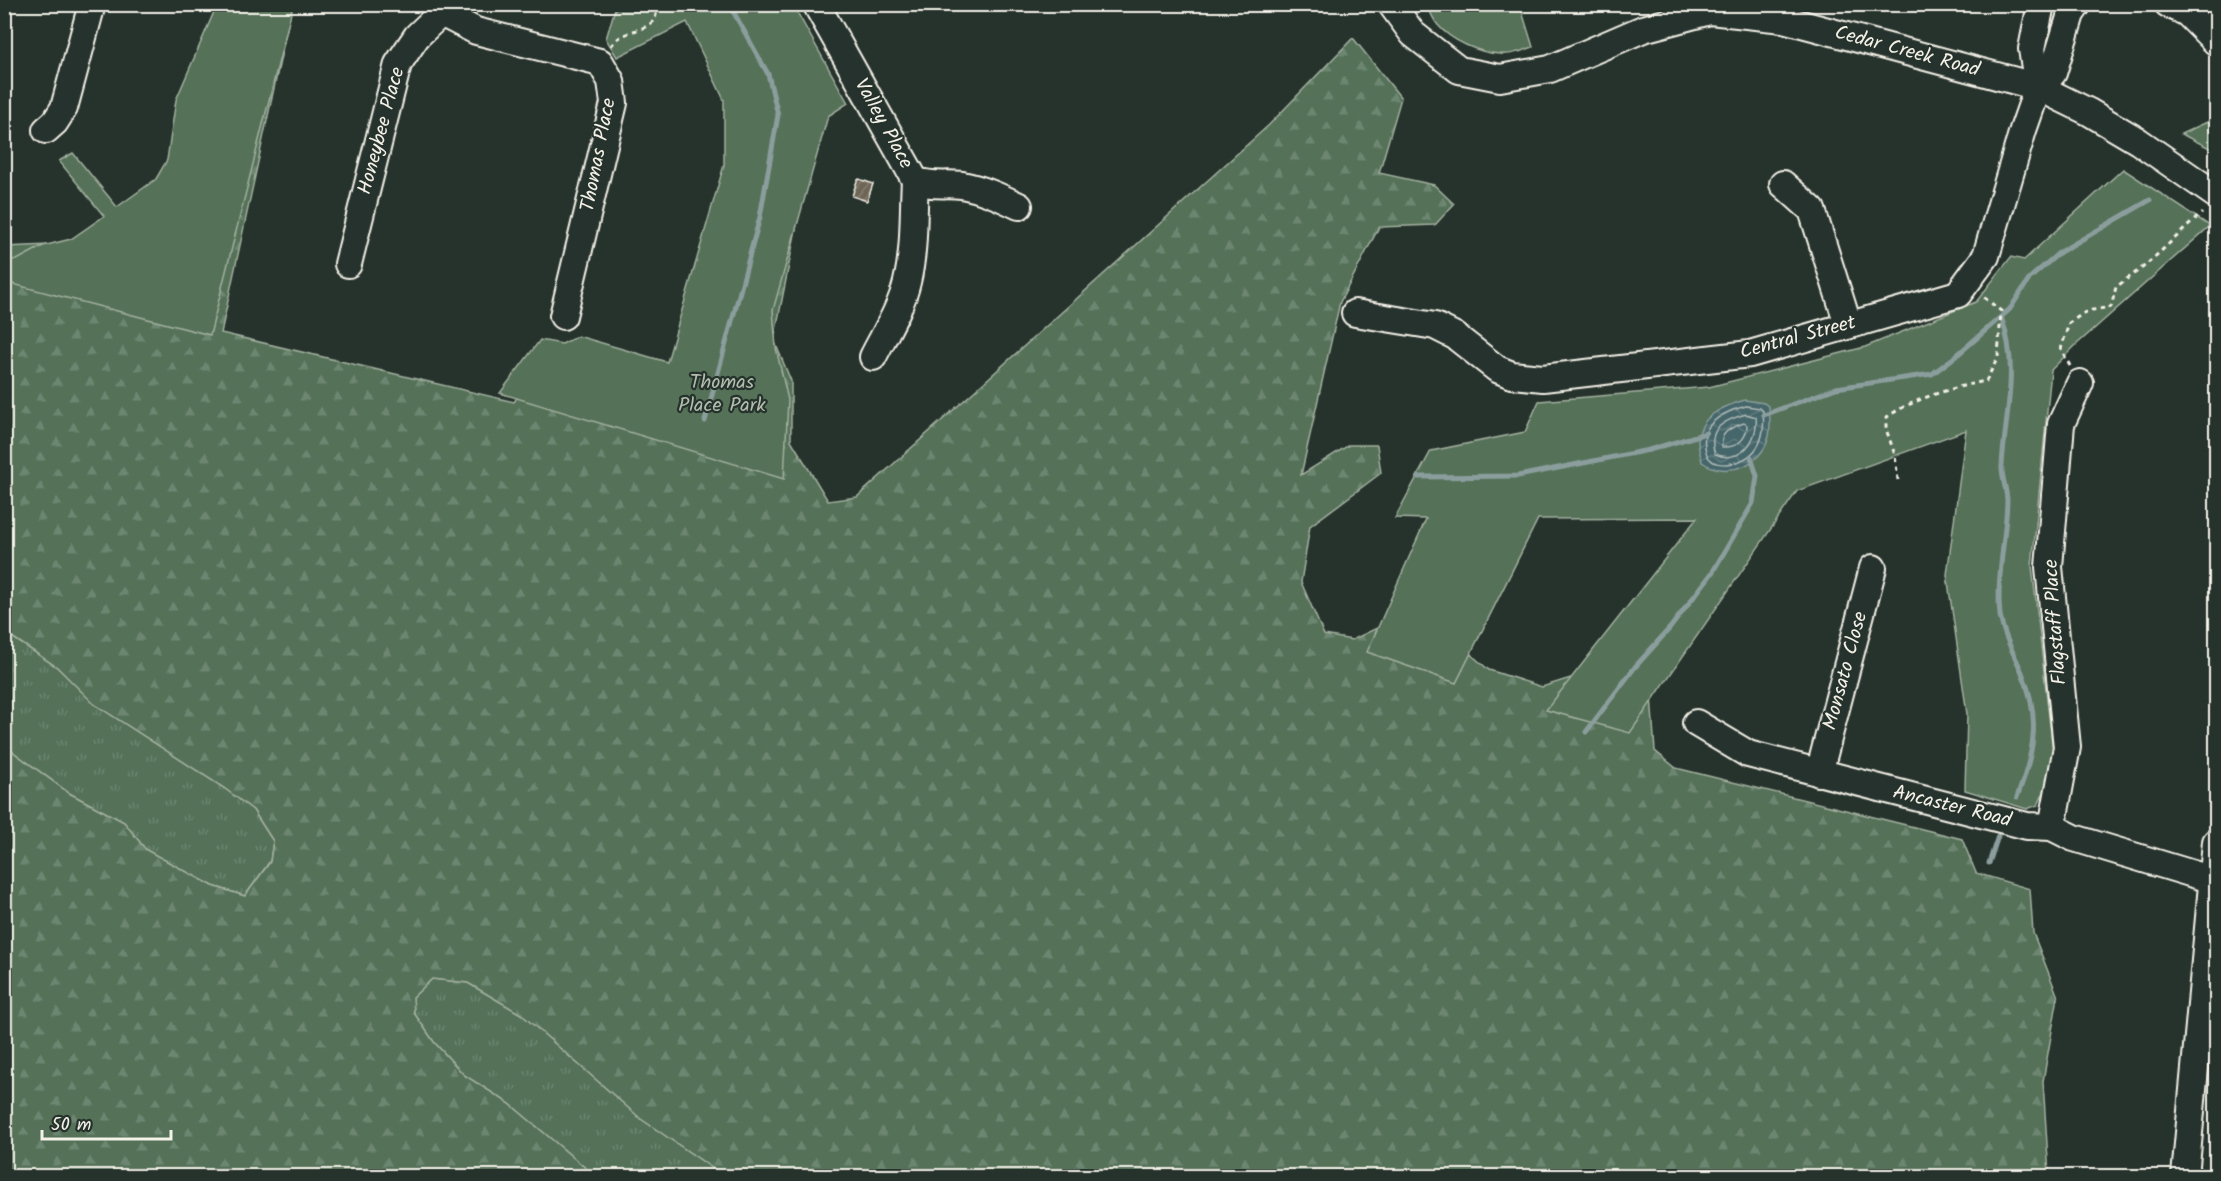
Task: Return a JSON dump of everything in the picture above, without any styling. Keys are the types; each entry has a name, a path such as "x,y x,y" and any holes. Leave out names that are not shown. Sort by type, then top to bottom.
{"street":[{"path":"46,130 55,122 64,108 92,4"},
{"name":"Valley Place","path":"816,4 915,180 925,185 959,185 986,190 1019,206"},
{"name":"Cedar Creek Road","path":"1391,4 1413,34 1460,70 1500,78 1550,69 1643,29 1710,11 1783,19 2038,87 2089,112 2138,141 2209,204"},
{"path":"2038,87 2032,49 2041,4"},
{"path":"2038,87 2053,73 2071,14 2078,4"},
{"path":"2168,4 2187,13 2217,42"},
{"path":"440,9 476,31 600,62"},
{"name":"Honeybee Place","path":"348,264 398,64 417,36 440,9"},
{"name":"Thomas Place","path":"563,316 614,103 611,81 600,62"},
{"name":"Central Street","path":"1355,313 1435,326 1455,336 1497,369 1512,375 1543,378 1750,354 1958,294 1986,256 2038,87"},
{"path":"873,357 897,310 907,283 911,258 915,180"},
{"path":"1783,184 1812,210 1848,324"},
{"name":"Flagstaff Place","path":"2052,827 2067,747 2049,567 2061,424 2080,383"},
{"name":"Monsato Close","path":"1819,773 1873,568"},
{"name":"Ancaster Road","path":"1696,723 1748,754 2027,826 2052,827 2074,838 2213,880"},
{"path":"2185,1176 2217,843"}],"path":[{"path":"600,62 618,37 651,24 657,17 656,4"},
{"path":"2080,383 2061,349 2069,323 2087,312 2110,307 2116,287 2146,265 2209,204"},
{"path":"1898,480 1895,455 1886,429 1886,418 1896,410 1964,385 1986,381 1998,357 2001,311 1966,283"}],"green space":[{"path":"1429,4 1520,5 1533,47 1504,54 1483,51 1466,45 1450,36 1437,24 1428,8"},
{"path":"217,5 293,5 210,335 5,282 5,259 17,260 43,246 71,239 104,216 59,161 73,153 117,207 156,179 167,160 176,100"},
{"path":"292,5 221,333 514,402 539,368 679,369 820,108 774,340 791,381 791,440 828,501 857,497 1269,125 1353,38 1401,98 1379,173 1434,185 1454,204 1435,225 1379,227 1340,302 1301,475 1349,445 1377,445 1381,473 1310,526 1301,582 1324,635 1352,640 1379,627 1468,652 1489,670 1542,687 1622,662 1649,668 1655,751 1676,768 1962,839 1976,873 2030,889 2033,933 2058,997 2043,1081 2049,1176 724,1176 641,1119 521,1014 468,983 432,979 413,997 414,1013 434,1042 464,1075 510,1104 595,1176 5,1176 5,746 69,793 124,822 146,850 213,886 245,896 270,862 273,841 253,810 224,788 94,704 57,667 5,632 4,247 74,244 146,196"},
{"name":"Thomas Place Park","path":"616,5 793,5 848,103 828,116 773,310 776,348 788,400 784,479 500,393 540,340 562,344 578,336 667,362 724,165 724,100 687,22 617,57 606,39"},
{"path":"2216,118 2216,151 2181,134"},
{"path":"2123,169 2210,226 2077,344 2051,370 2032,566 2053,752 2044,792 2038,805 2027,809 1965,790 1967,714 1947,575 1966,430 1797,491 1630,733 1546,710 1697,518 1538,519 1456,683 1367,652 1426,519 1395,518 1431,451 1525,432 1539,401 1709,387 1865,347 1976,302 2011,257 2024,260"},
{"path":"4,632 57,667 95,704 224,788 253,810 273,841 270,861 245,896 213,886 146,850 124,822 69,793 5,746"},
{"path":"432,979 468,983 521,1014 641,1119 724,1176 595,1176 510,1104 464,1075 434,1042 414,1013 413,997"}],"water":[{"path":"1745,400 1764,403 1769,407 1769,436 1759,455 1742,467 1732,469 1712,467 1702,462 1698,442 1702,425 1721,409"}],"building":[{"path":"859,179 873,184 867,201 852,196"}],"waterway":[{"path":"705,421 760,217 778,115 768,74 729,4"},
{"path":"1764,415 1836,388 1932,374 2010,309 2030,278 2060,252 2150,200"},
{"path":"2001,317 2010,354 2010,391 2002,465 2007,501 1999,587 2000,615 2027,687 2033,718 2028,764 2017,797"},
{"path":"1419,477 1518,476 1649,450 1706,433"},
{"path":"1586,732 1635,667 1670,628 1712,573 1753,503 1757,476 1751,457"},
{"path":"1989,863 1998,836"}]}
